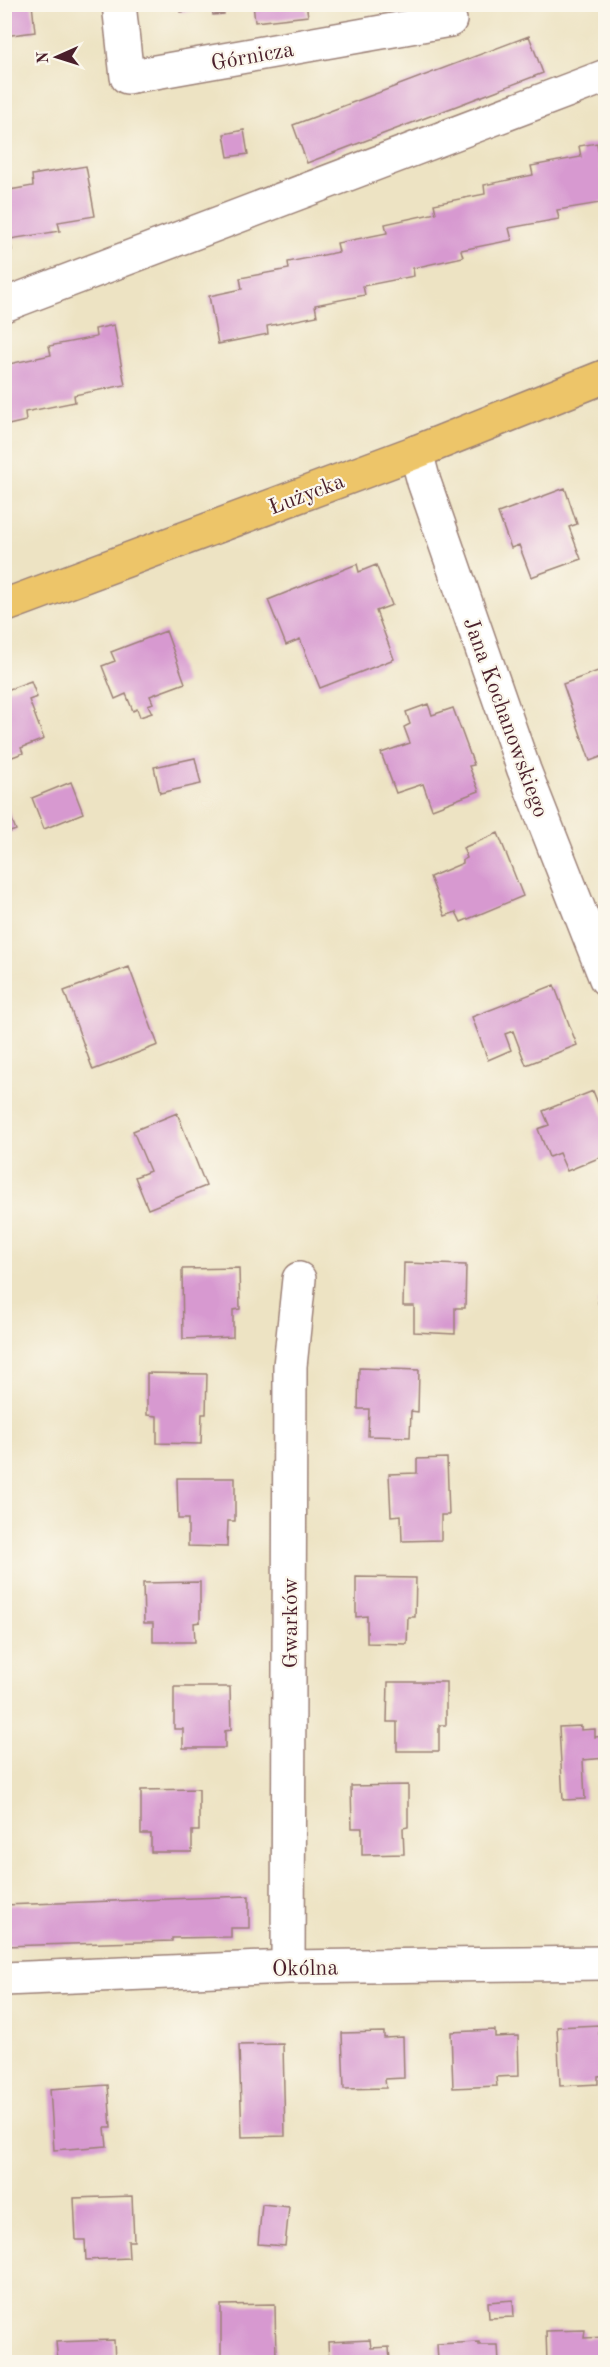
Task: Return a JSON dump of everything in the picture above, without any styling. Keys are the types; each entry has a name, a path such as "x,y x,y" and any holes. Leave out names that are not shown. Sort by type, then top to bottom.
{"main road":[{"name":"Łużycka","path":"4,606 416,452 606,376"}],"street":[{"name":"Górnicza","path":"119,4 127,77 450,20"},
{"path":"4,305 606,76"},
{"name":"Jana Kochanowskiego","path":"416,452 424,482 524,770 606,979"},
{"name":"Gwarków","path":"288,1967 290,1366 299,1279"},
{"name":"Okólna","path":"4,1979 288,1967 606,1963"}],"building":[{"path":"4,4 32,4 35,32 4,36"},
{"path":"179,4 240,4 240,6 223,8 224,14 213,15 212,9 180,12"},
{"path":"253,4 306,4 308,16 255,22"},
{"path":"529,36 543,73 307,163 293,125"},
{"path":"244,130 248,154 228,157 224,134"},
{"path":"597,143 606,202 557,210 559,219 509,228 512,240 461,250 463,257 413,268 414,276 363,286 365,295 315,305 317,316 267,326 268,334 218,344 209,296 242,289 240,278 289,269 288,262 339,252 337,243 387,233 385,224 436,213 434,204 485,194 484,185 533,175 531,166 581,157 579,146"},
{"path":"86,166 95,216 58,222 60,231 10,239 12,250 4,251 4,191 33,186 32,175"},
{"path":"114,325 125,385 74,395 75,402 25,412 26,421 4,426 4,365 51,355 49,346 96,337 95,329"},
{"path":"565,488 577,524 569,527 581,559 531,577 519,545 511,548 498,513"},
{"path":"357,564 359,572 376,565 392,605 376,611 394,659 320,688 300,639 286,645 268,600"},
{"path":"166,631 185,683 150,696 153,703 148,705 152,713 140,717 137,709 133,711 126,694 115,699 102,666 115,661 111,652"},
{"path":"606,668 606,755 590,761 563,684"},
{"path":"31,681 37,697 29,700 44,739 21,748 23,753 7,759 4,752 4,691"},
{"path":"428,704 432,715 453,708 474,765 469,766 479,791 432,809 423,784 396,793 381,753 410,743 404,727 410,724 406,712"},
{"path":"195,758 201,784 160,793 154,767"},
{"path":"71,782 83,813 44,829 32,798"},
{"path":"4,800 16,830 4,834"},
{"path":"498,833 523,896 461,922 456,912 445,916 430,877 463,863 463,860 467,858 463,848"},
{"path":"129,967 158,1045 93,1070 64,991"},
{"path":"554,985 577,1045 526,1065 513,1031 505,1034 511,1050 488,1060 472,1017"},
{"path":"593,1091 606,1123 606,1155 567,1171 559,1153 549,1157 538,1129 549,1125 543,1111"},
{"path":"177,1113 206,1186 148,1209 135,1177 150,1171 133,1131"},
{"path":"404,1263 466,1265 465,1308 455,1308 455,1334 414,1332 414,1306 403,1306"},
{"path":"239,1268 240,1309 233,1310 233,1337 183,1339 182,1269"},
{"path":"606,1300 606,1327 605,1327 598,1302"},
{"path":"359,1368 419,1370 418,1412 411,1411 410,1437 368,1436 369,1409 358,1409"},
{"path":"147,1373 207,1374 206,1414 202,1414 201,1444 157,1443 157,1416 147,1415"},
{"path":"447,1458 449,1515 441,1515 441,1540 402,1541 401,1515 391,1516 389,1474 417,1473 417,1459"},
{"path":"177,1478 235,1478 235,1521 228,1521 227,1547 188,1546 188,1519 178,1519"},
{"path":"356,1577 416,1578 415,1617 408,1617 407,1644 367,1643 367,1616 356,1617"},
{"path":"200,1582 200,1622 194,1623 195,1642 153,1642 153,1623 144,1623 143,1583"},
{"path":"388,1682 446,1682 446,1725 439,1725 439,1751 397,1751 397,1722 387,1722"},
{"path":"174,1687 230,1687 231,1730 225,1731 225,1748 183,1748 183,1729 174,1729"},
{"path":"581,1726 581,1730 595,1729 595,1737 606,1736 606,1758 583,1760 585,1799 563,1800 559,1727"},
{"path":"408,1785 408,1827 403,1828 404,1854 362,1855 362,1828 352,1828 351,1786"},
{"path":"199,1789 199,1831 192,1831 192,1852 151,1852 151,1834 141,1834 141,1790"},
{"path":"249,1896 249,1928 231,1928 231,1937 4,1946 4,1905"},
{"path":"599,2025 599,2034 606,2033 606,2075 598,2076 598,2084 560,2086 557,2027"},
{"path":"495,2030 495,2037 518,2036 519,2076 496,2077 497,2086 453,2088 451,2032"},
{"path":"384,2032 384,2038 403,2037 404,2078 385,2079 386,2088 344,2089 342,2033"},
{"path":"283,2044 285,2136 242,2137 239,2045"},
{"path":"108,2085 111,2128 105,2128 107,2146 54,2150 50,2089"},
{"path":"132,2196 134,2241 128,2241 129,2258 86,2260 85,2240 76,2240 74,2198"},
{"path":"262,2204 289,2207 285,2246 258,2244"},
{"path":"513,2300 514,2317 489,2318 488,2302"},
{"path":"275,2304 276,2362 221,2362 221,2305"},
{"path":"585,2330 584,2338 605,2337 606,2362 547,2362 546,2331"},
{"path":"114,2340 115,2362 58,2362 56,2342"},
{"path":"370,2340 371,2348 389,2347 390,2362 329,2362 328,2342"},
{"path":"479,2342 479,2345 498,2345 499,2362 438,2362 437,2344"}]}
